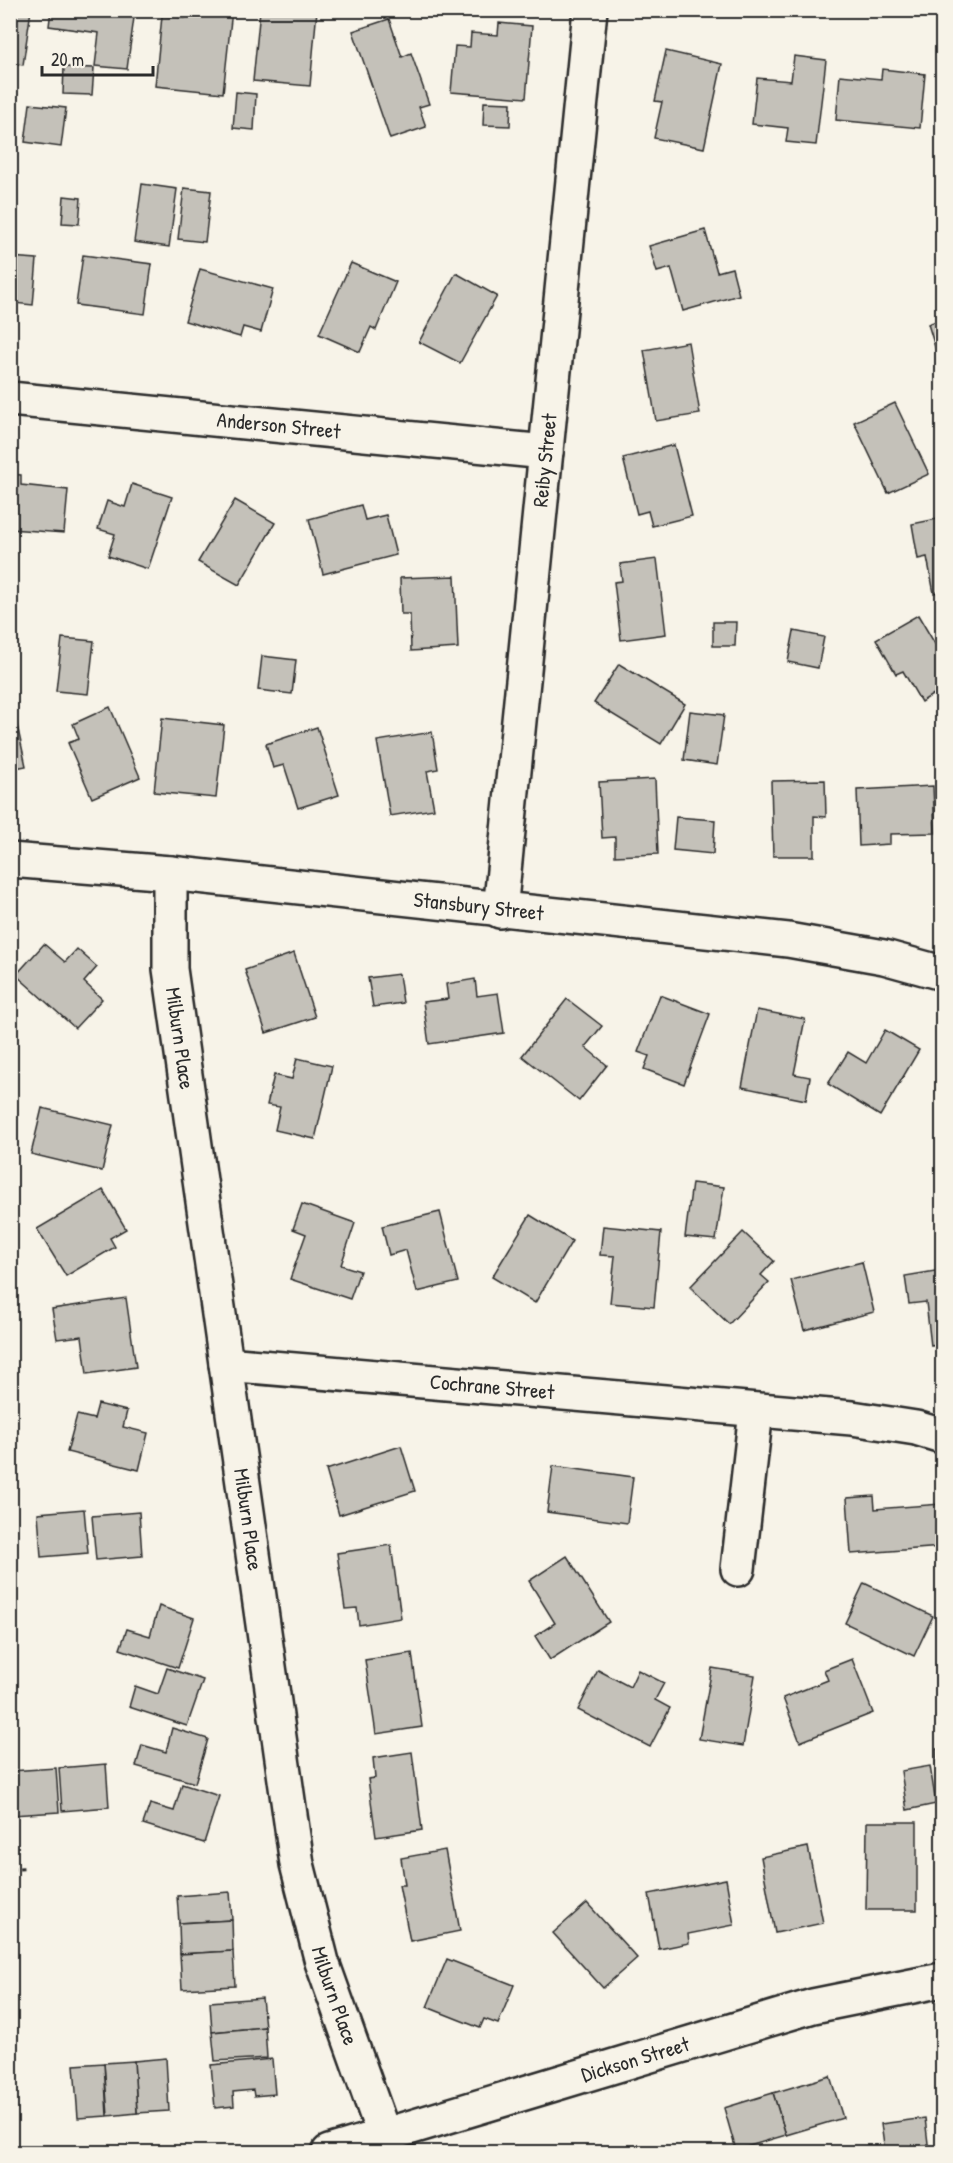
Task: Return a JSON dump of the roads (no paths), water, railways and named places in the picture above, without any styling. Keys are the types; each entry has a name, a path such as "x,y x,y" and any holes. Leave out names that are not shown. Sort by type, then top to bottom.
{"street":[{"name":"Reiby Street","path":"500,911 590,10"},
{"name":"Anderson Street","path":"10,399 546,452"},
{"name":"Stansbury Street","path":"10,860 170,873 500,911 788,940 884,957 942,973"},
{"name":"Milburn Place","path":"170,873 170,969 303,1895 322,1962 387,2144"},
{"name":"Cochrane Street","path":"226,1364 852,1418 916,1428 942,1436"},
{"path":"738,1569 756,1411"},
{"name":"Dickson Street","path":"330,2152 387,2144 813,2006 942,1980"}]}
